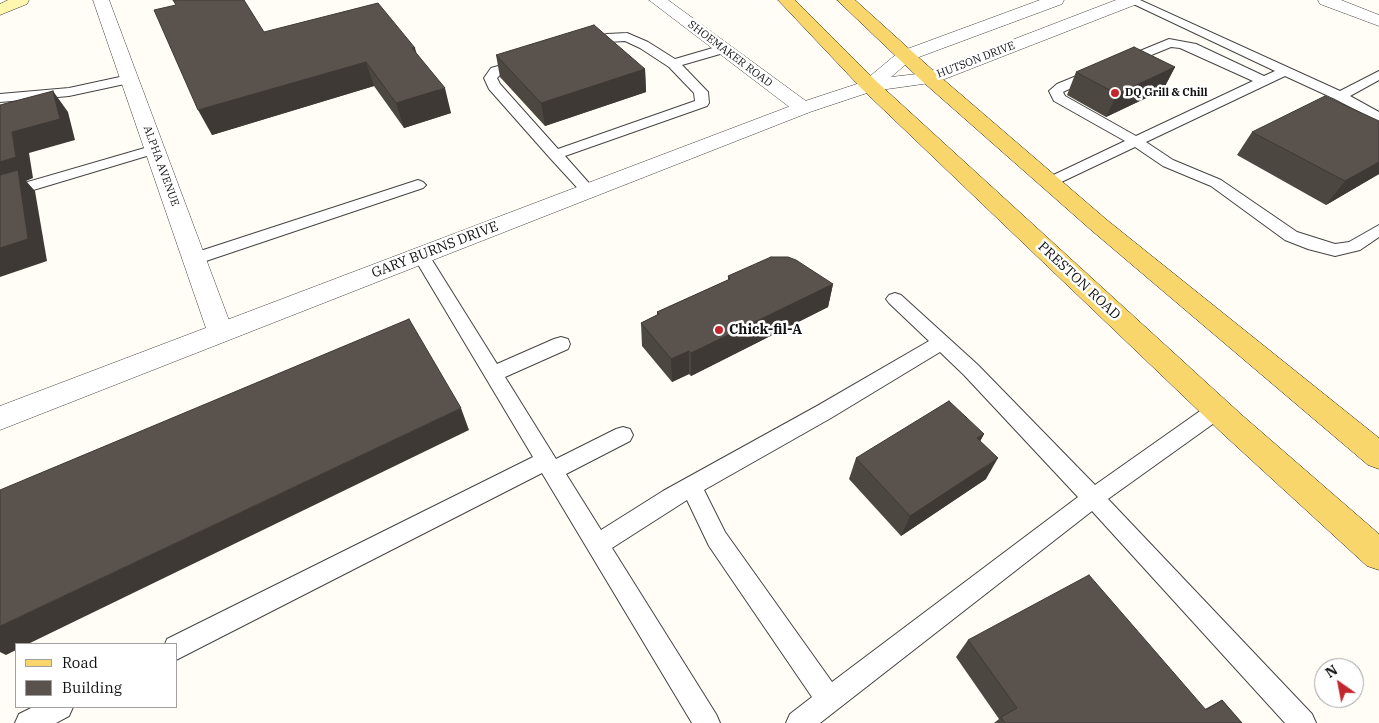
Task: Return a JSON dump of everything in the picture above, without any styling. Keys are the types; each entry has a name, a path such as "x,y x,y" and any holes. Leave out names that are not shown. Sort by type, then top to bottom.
{"main road":[{"path":"0,10 21,0"},
{"name":"PRESTON ROAD","path":"786,0 870,86 1217,410 1379,555"},
{"path":"846,0 905,56 1099,225 1379,456"}],"street":[{"name":"ALPHA AVENUE","path":"101,0 220,331"},
{"name":"SHOEMAKER ROAD","path":"658,0 802,108"},
{"path":"870,86 905,56 1056,0"},
{"name":"HUTSON DRIVE","path":"870,86 930,78 1131,0"},
{"path":"1326,0 1379,21"},
{"name":"GARY BURNS DRIVE","path":"0,418 220,331 421,256 802,108 870,86"}],"lane":[{"path":"1131,0 1340,96 1379,118"},
{"path":"555,155 702,103 701,92 673,64 627,36 607,38 570,49"},
{"path":"1264,81 1192,47 1169,43 1056,91 1059,98 1136,142 1168,163 1216,183 1291,236 1314,246 1335,250 1354,246 1379,230"},
{"path":"673,64 723,49"},
{"path":"533,60 496,71 490,78 494,86 588,191"},
{"path":"1050,182 1285,71"},
{"path":"1340,96 1379,75"},
{"path":"0,98 69,92 130,79"},
{"path":"0,195 155,149"},
{"path":"194,260 418,184"},
{"path":"421,256 707,723"},
{"path":"895,299 942,342 1094,498 1303,723"},
{"path":"597,545 691,487 824,412 942,342"},
{"path":"492,374 561,344"},
{"path":"799,723 1094,498 1217,410"},
{"path":"178,647 549,466 623,435"},
{"path":"691,487 726,553 829,700"},
{"path":"28,723 58,708"}],"building":[{"path":"173,0 244,0 264,32 378,3 445,88 396,103 366,62 198,110 154,10 176,5"},
{"path":"594,25 645,69 541,103 496,55"},
{"path":"1134,47 1175,67 1117,94 1076,72"},
{"path":"53,91 60,119 12,132 16,157 0,162 0,105"},
{"path":"1325,96 1379,121 1379,162 1345,181 1252,132"},
{"path":"18,170 28,239 0,248 0,175"},
{"path":"771,257 788,257 796,260 833,284 691,353 689,351 671,359 641,323 659,314 657,312 730,279 728,276"},
{"path":"409,319 461,408 0,626 0,490"},
{"path":"949,401 984,434 977,438 998,458 910,516 856,458"},
{"path":"1089,575 1206,710 1222,700 1242,723 1005,723 1001,717 1017,708 968,640"}],"place":[{"name":"DQ Grill & Chill","path":"1115,93"},
{"name":"Chick-fil-A","path":"719,330"}]}
